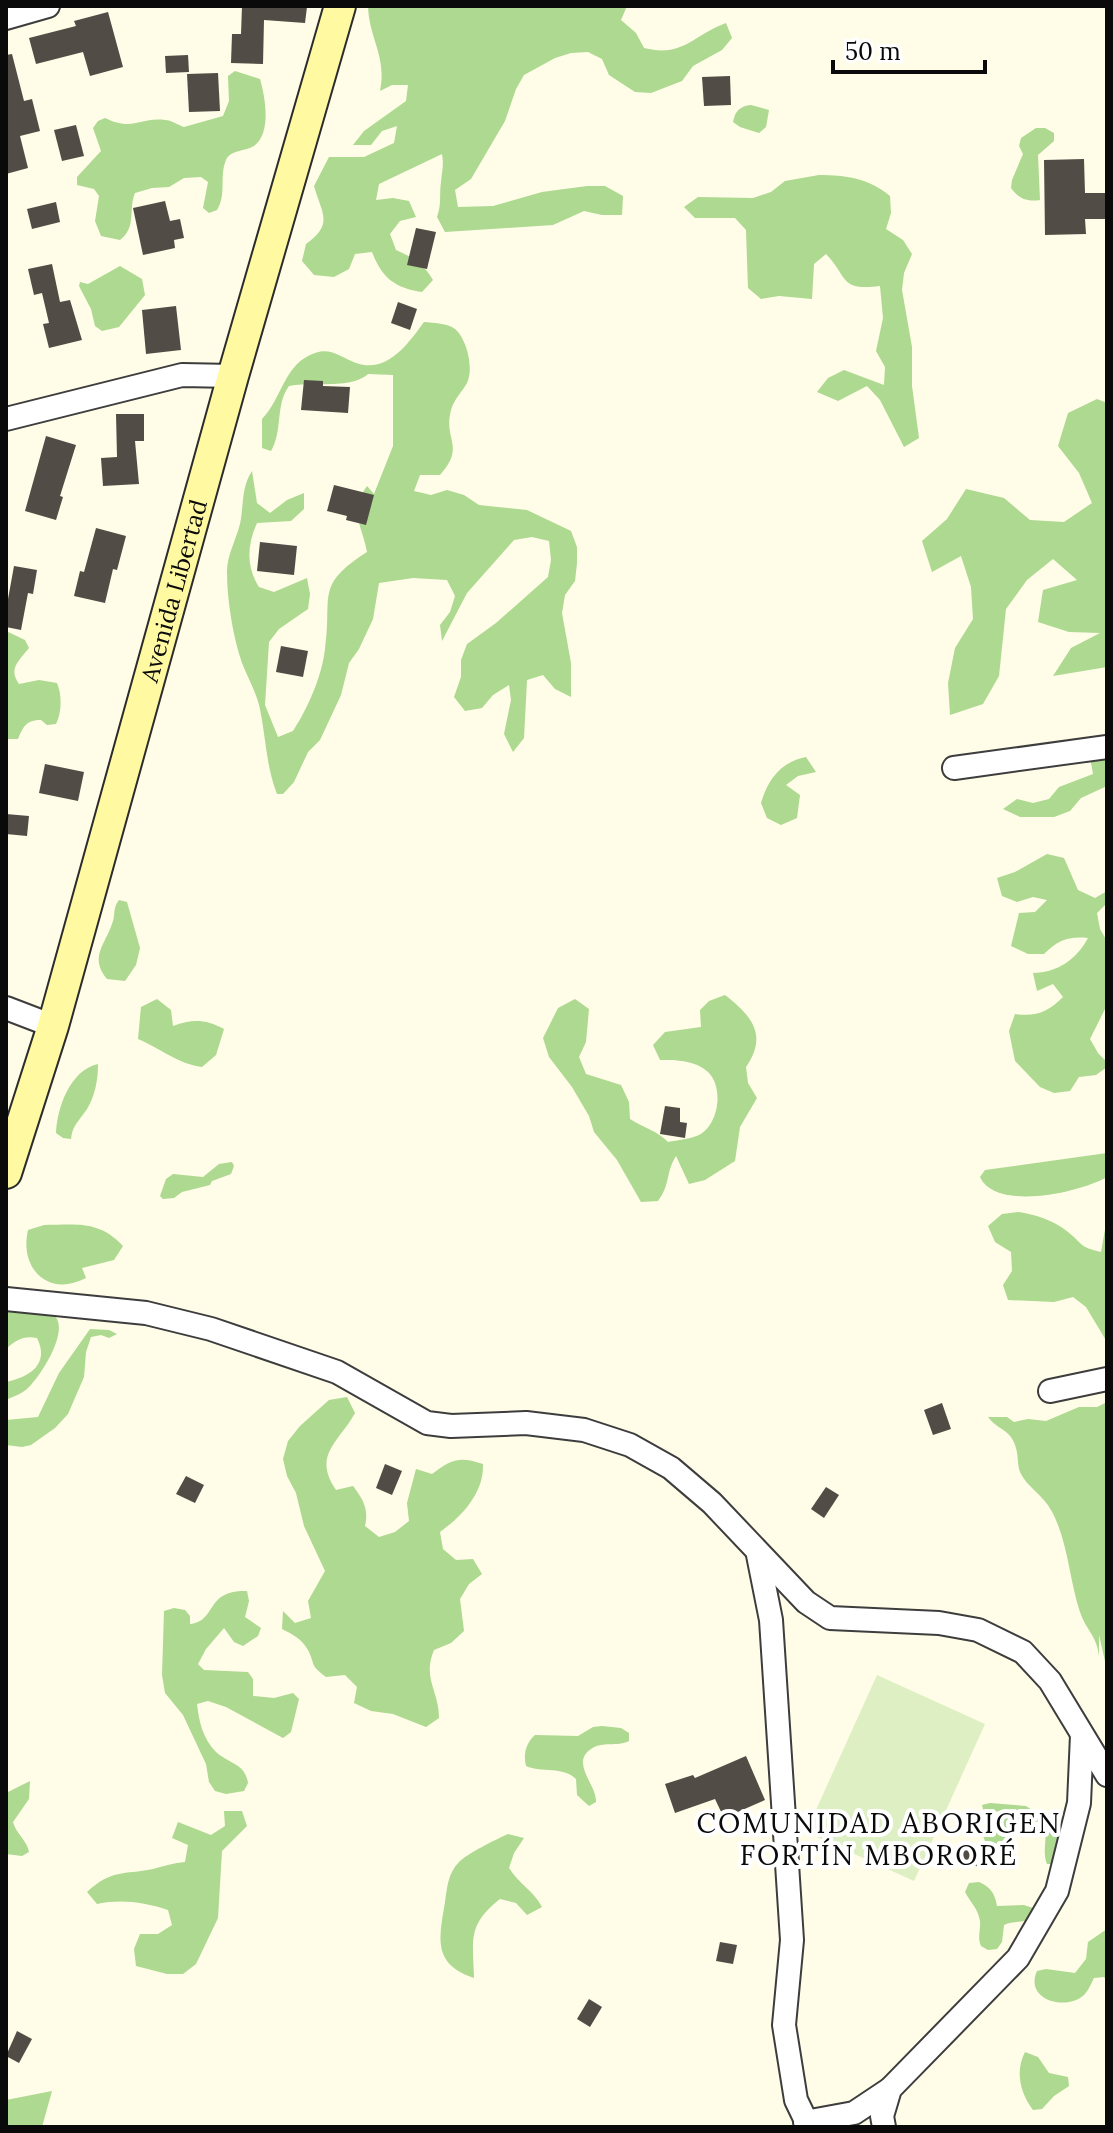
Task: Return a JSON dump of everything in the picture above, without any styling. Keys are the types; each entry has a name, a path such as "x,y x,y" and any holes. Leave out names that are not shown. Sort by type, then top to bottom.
{"main road":[{"name":"Avenida Libertad","path":"6,1173 53,1026 233,376 340,6"}],"street":[{"path":"6,18 48,6"},
{"path":"6,419 182,375 233,376"},
{"path":"954,768 1107,747"},
{"path":"6,1008 53,1026"},
{"path":"6,1299 146,1313 211,1329 337,1372 427,1423 451,1426 526,1423 584,1430 630,1445 671,1468 712,1503 758,1555 806,1602 830,1618 965,1627 1023,1652 1050,1681 1107,1775"},
{"path":"1050,1391 1107,1379"},
{"path":"758,1555 771,1620 792,1940 784,2025 796,2100 807,2124 854,2113 890,2089 1018,1958 1057,1891 1079,1803 1082,1734"},
{"path":"884,2127 882,2116 890,2089"}],"green space":[{"path":"368,6 627,6 621,20 636,33 644,48 678,48 726,23 732,38 722,50 693,66 682,81 651,93 635,92 609,75 602,59 588,52 555,58 524,75 505,121 471,179 455,190 458,207 493,206 542,192 605,186 623,196 622,215 584,211 553,225 445,232 437,217 442,154 379,184 376,200 393,198 409,201 416,217 400,221 390,234 396,250 417,262 433,280 422,292 404,288 391,280 380,269 372,252 355,254 349,269 334,277 314,275 302,261 306,244 323,224 314,186 329,157 364,157 394,143 397,126 382,131 371,145 353,145 364,131 406,101 408,85 392,85 380,91 380,57"},
{"path":"235,71 260,79 265,124 260,140 254,146 235,152 226,160 222,198 217,210 209,213 203,208 208,182 201,177 184,178 169,187 135,193 129,230 120,240 101,236 95,221 99,196 94,189 77,185 77,177 101,151 93,128 98,121 105,118 130,124 165,120 184,127 223,116 229,101 228,76"},
{"path":"751,105 769,110 766,127 759,133 733,122 739,110"},
{"path":"1036,128 1045,128 1054,133 1054,141 1038,155 1040,200 1031,201 1020,197 1011,188 1023,154 1019,146 1021,138"},
{"path":"819,175 856,179 874,185 890,196 891,213 886,229 903,240 912,254 904,273 902,290 912,347 912,386 919,438 904,447 880,400 867,386 838,401 817,392 828,378 844,370 884,385 885,367 876,351 883,318 880,286 851,284 826,254 814,264 812,299 779,296 761,299 748,288 746,230 735,218 695,218 684,207 698,197 753,198 771,192 785,181"},
{"path":"120,266 142,279 145,295 119,327 102,331 95,326 80,282 88,284"},
{"path":"424,322 444,324 455,329 466,347 470,370 467,383 451,410 452,457 440,475 420,475 414,491 431,495 447,490 464,495 479,505 527,510 571,531 577,547 577,563 575,581 565,595 562,613 571,663 571,697 555,689 543,675 527,680 524,738 513,752 504,734 511,700 509,685 493,695 482,708 465,711 454,697 467,644 548,577 551,560 549,541 532,537 514,540 467,593 442,641 440,625 450,612 455,596 447,580 413,578 379,583 373,619 349,663 341,695 320,740 308,752 294,782 283,794 277,794 268,762 259,703 239,653 228,594 227,566 240,524 246,484 252,471 257,503 270,513 287,500 304,493 304,509 291,521 257,523 250,548 250,564 259,587 274,592 307,578 310,594 308,609 279,629 269,642 265,705 278,737 293,731 318,681 325,649 329,593 333,583 339,574 367,552 358,518 358,503 367,486 374,494 393,446 393,375 368,374 341,384 289,386 282,401 277,435 271,451 262,448 262,419 290,373 305,358 326,351 367,365 387,361"},
{"path":"1097,399 1107,403 1107,667 1053,676 1071,648 1100,633 1069,632 1038,622 1043,590 1077,580 1053,559 1027,580 1006,609 999,676 983,704 950,715 948,683 955,648 973,619 971,587 961,556 932,572 922,541 947,519 966,489 1004,498 1030,520 1064,522 1092,503 1079,473 1058,446 1068,413"},
{"path":"6,631 25,640 29,648 15,669 19,684 39,680 57,683 60,698 56,724 32,721 18,739 6,739"},
{"path":"1107,754 1107,786 1081,798 1070,811 1054,817 1020,817 1003,809 1017,799 1033,803 1049,799 1059,787 1093,774 1090,757"},
{"path":"806,757 816,772 798,776 786,785 800,795 797,818 781,825 767,818 761,803 764,794 783,767"},
{"path":"1047,854 1064,858 1078,890 1095,898 1107,891 1107,903 1097,913 1100,929 1107,941 1105,1009 1090,1039 1107,1062 1107,1067 1096,1075 1079,1077 1070,1091 1054,1093 1040,1087 1015,1061 1009,1031 1015,1014 1041,1012 1063,997 1053,984 1037,991 1033,973 1065,963 1088,938 1064,940 1044,954 1028,954 1011,946 1019,913 1035,912 1047,900 1033,897 1017,902 1002,896 997,878"},
{"path":"119,900 127,902 140,948 136,965 125,981 107,979 99,964 100,951"},
{"path":"725,995 743,1011 756,1036 753,1056 746,1067 748,1083 757,1098 740,1127 735,1161 705,1180 689,1184 676,1156 658,1201 641,1202 617,1160 594,1132 589,1116 572,1087 549,1057 543,1038 558,1008 575,999 589,1009 586,1042 579,1057 586,1074 621,1085 629,1102 630,1119 668,1142 688,1138 706,1130 715,1115 717,1096 713,1079 697,1065 660,1060 653,1045 665,1032 701,1027 700,1010 709,1001"},
{"path":"157,999 171,1010 173,1026 199,1021 224,1029 216,1055 202,1067 177,1059 138,1039 141,1007"},
{"path":"98,1064 96,1088 90,1104 75,1126 71,1139 63,1138 56,1133 67,1091 80,1074"},
{"path":"1107,1153 1107,1177 1060,1193 1040,1196 1003,1194 989,1188 980,1177 985,1170"},
{"path":"232,1162 231,1174 212,1181 210,1185 182,1192 174,1198 163,1199 160,1196 166,1179 173,1174 203,1177 219,1164"},
{"path":"1019,1212 1051,1221 1085,1247 1101,1252 1107,1218 1107,1342 1086,1307 1073,1297 1054,1302 1008,1300 1003,1285 1012,1271 1011,1252 995,1242 988,1226 1002,1214"},
{"path":"44,1225 96,1228 123,1246 114,1260 82,1268 86,1278 72,1283 49,1282 32,1267 26,1244 28,1230"},
{"path":"6,1292 48,1310 59,1326 55,1345 40,1374 21,1393 6,1400 6,1382 30,1373 41,1355 37,1338 20,1339 6,1349"},
{"path":"90,1329 109,1330 117,1334 109,1338 101,1335 91,1337 84,1377 68,1414 31,1445 6,1445 6,1420 38,1417 59,1373"},
{"path":"347,1397 355,1413 330,1449 327,1458 329,1478 336,1490 353,1486 364,1504 365,1526 379,1537 395,1532 409,1521 407,1503 416,1469 432,1474 456,1460 483,1464 476,1494 456,1519 440,1532 443,1549 456,1560 473,1559 482,1574 469,1584 460,1599 464,1631 451,1643 434,1650 430,1677 439,1718 426,1727 354,1703 357,1687 345,1675 326,1677 315,1667 303,1643 282,1629 283,1611 295,1623 311,1618 308,1601 325,1571 304,1526 296,1493 287,1476 283,1459 288,1441 329,1400"},
{"path":"1107,1402 1107,1670 1099,1635 1099,1656 1080,1612 1057,1522 1048,1505 1020,1472 1011,1437 988,1417 1007,1417 1014,1422 1028,1419 1046,1421 1079,1407 1097,1407"},
{"path":"247,1591 249,1601 245,1617 261,1628 258,1636 243,1646 234,1642 224,1628 198,1664 204,1670 248,1672 253,1679 253,1696 274,1698 293,1693 299,1699 291,1732 283,1738 226,1707 208,1701 197,1704 200,1724 208,1742 246,1776 248,1783 244,1791 226,1794 215,1791 209,1782 206,1764 183,1715 165,1693 162,1675 164,1611 174,1608 185,1610 190,1616 190,1624 199,1622 224,1595"},
{"path":"877,1675 985,1724 914,1881 806,1832"},
{"path":"593,1727 621,1728 629,1733 629,1741 595,1747 585,1755 584,1767 596,1802 589,1806 577,1795 576,1779 571,1775 526,1766 526,1749 535,1735 578,1736"},
{"path":"30,1781 29,1799 13,1822 29,1852 22,1856 6,1854 6,1793"},
{"path":"982,1805 1026,1806 1057,1826 1061,1833 1056,1864 1047,1864 1042,1821 1022,1826 1010,1844 985,1841 982,1833 986,1827 1009,1810 984,1813"},
{"path":"224,1811 242,1811 247,1826 222,1851 218,1918 196,1964 183,1974 167,1974 136,1966 134,1949 140,1934 158,1934 172,1925 168,1910 132,1902 97,1904 87,1892 111,1876 185,1862 188,1845 172,1838 178,1822 211,1835 225,1826"},
{"path":"508,1834 524,1838 509,1868 542,1907 527,1915 516,1903 500,1899 489,1908 474,1934 474,1978 451,1965 442,1948 441,1927 449,1881 455,1866 463,1858"},
{"path":"979,1882 992,1891 997,1906 1024,1905 1033,1908 1037,1915 1029,1920 1004,1925 1002,1942 997,1949 988,1950 981,1946 979,1916 965,1892 969,1883"},
{"path":"1107,1929 1107,1980 1104,1977 1094,1978 1084,1995 1076,2000 1057,2002 1041,1995 1036,1989 1037,1971 1046,1969 1075,1973 1086,1959 1088,1942"},
{"path":"1025,2052 1038,2057 1049,2073 1068,2077 1069,2086 1042,2109 1033,2110 1022,2089 1020,2067"},
{"path":"52,2091 42,2127 6,2127 6,2100"}],"building":[{"path":"242,6 307,7 305,23 264,20 263,64 231,63 232,34 241,34"},
{"path":"108,12 123,67 90,76 83,52 36,64 29,38 76,26 74,21"},
{"path":"12,54 24,101 32,99 40,131 20,136 28,168 6,174 6,55"},
{"path":"188,55 189,72 166,73 165,56"},
{"path":"218,73 220,111 189,112 187,74"},
{"path":"730,76 731,105 704,106 702,77"},
{"path":"76,125 84,156 62,161 54,130"},
{"path":"1084,159 1085,193 1107,193 1107,219 1085,219 1086,234 1045,235 1044,160"},
{"path":"165,201 170,221 180,219 184,238 174,240 175,248 143,255 133,208"},
{"path":"56,202 60,222 32,229 27,209"},
{"path":"416,228 436,232 427,269 407,265"},
{"path":"52,264 60,302 70,300 82,340 49,348 43,324 49,323 42,293 34,295 28,269"},
{"path":"398,302 417,309 410,330 391,323"},
{"path":"176,306 181,350 146,354 142,310"},
{"path":"304,380 323,381 323,386 350,387 348,413 301,410"},
{"path":"116,414 144,414 144,441 135,441 139,484 103,486 101,458 117,457"},
{"path":"46,436 76,445 56,520 25,511"},
{"path":"334,485 374,495 366,525 327,511"},
{"path":"96,528 126,536 117,570 113,569 105,603 74,596"},
{"path":"260,542 297,546 294,575 257,571"},
{"path":"14,566 37,570 33,594 28,593 21,630 6,627 6,599"},
{"path":"281,646 308,651 303,677 276,672"},
{"path":"45,764 84,772 78,801 39,793"},
{"path":"6,814 29,816 27,836 6,834"},
{"path":"665,1106 680,1108 680,1122 687,1123 685,1138 660,1134"},
{"path":"942,1403 951,1429 933,1435 924,1410"},
{"path":"385,1464 402,1471 392,1495 376,1488"},
{"path":"186,1476 204,1485 195,1503 176,1494"},
{"path":"826,1487 839,1495 824,1518 811,1509"},
{"path":"746,1756 765,1800 724,1818 715,1799 675,1813 665,1784 693,1775 695,1778"},
{"path":"961,1843 986,1848 981,1867 957,1862"},
{"path":"720,1942 737,1945 733,1964 716,1961"},
{"path":"589,1999 602,2007 590,2027 577,2019"},
{"path":"17,2031 32,2039 19,2063 6,2056"}],"district":[{"name":"COMUNIDAD ABORIGEN FORTÍN MBORORÉ","path":"879,1839"}]}
